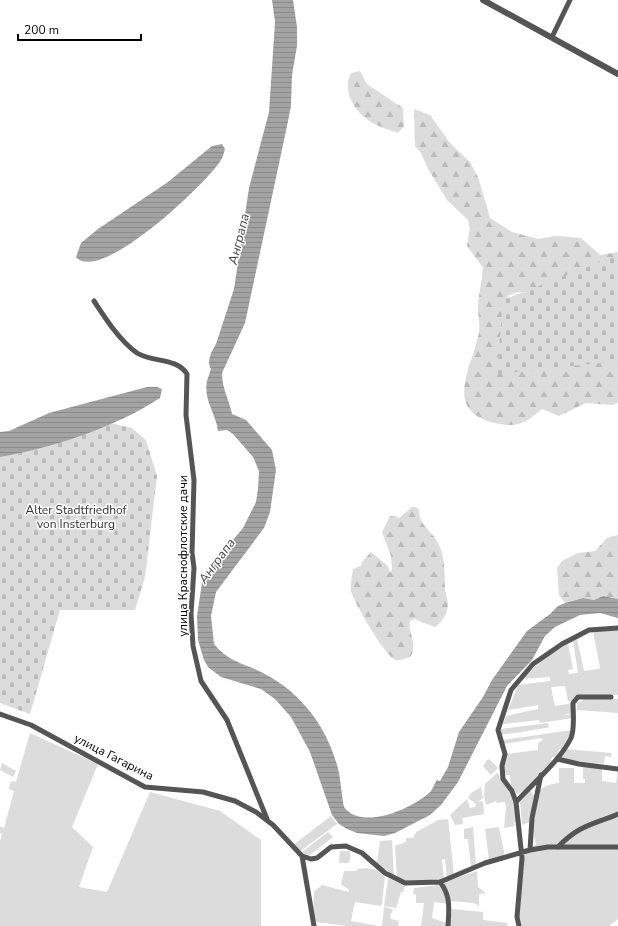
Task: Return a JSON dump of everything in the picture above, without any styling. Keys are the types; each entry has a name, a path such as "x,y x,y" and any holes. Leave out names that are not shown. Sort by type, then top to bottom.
{"street":[{"path":"484,0 618,74"},
{"path":"552,37 570,0"},
{"name":"улица Краснофлотские дачи","path":"94,301 119,335 137,352 180,365 187,374 186,415 194,480 192,552 194,568 191,614 193,646 201,681 227,720 267,820 302,856"},
{"path":"519,926 517,917 522,858 520,854 516,802 512,791 503,779 502,766 505,754 498,730 512,690 533,664 562,644 589,630 618,628"},
{"path":"516,802 557,759 571,737 574,720 573,703 578,697 610,697"},
{"name":"улица Гагарина","path":"0,714 31,725 145,786 214,795 235,801 267,820"},
{"path":"557,759 579,764 618,769"},
{"path":"530,850 532,818 541,775"},
{"path":"558,847 572,833 588,824 618,814"},
{"path":"314,926 302,856 311,859 317,858 331,847 346,846 362,853 385,873 405,883 440,882 485,863 530,850 558,847 618,847"},
{"path":"440,882 448,894 450,904 448,926"}],"green space":[{"path":"360,71 367,84 403,108 404,126 398,133 381,127 368,120 356,109 349,95 348,80 351,73"},
{"path":"414,109 430,115 450,143 470,162 478,177 490,218 512,232 538,239 555,236 581,238 600,255 618,252 618,268 548,302 528,293 518,292 508,296 506,304 618,356 618,403 612,405 586,403 559,416 542,409 520,424 515,425 495,423 479,417 469,408 465,398 464,386 479,332 478,305 483,268 467,246 470,228 468,220 447,200 428,169 421,153 415,146"},
{"path":"618,255 618,361 497,374 503,300"},
{"name":"Alter Stadtfriedhof von Insterburg","path":"110,423 132,428 146,440 157,476 145,577 135,610 60,610 30,714 0,703 0,457 56,443"},
{"path":"412,507 416,507 419,510 423,524 435,538 441,549 448,607 446,614 435,627 414,619 410,621 409,625 413,642 413,651 411,656 396,660 385,650 371,629 353,597 351,583 353,569 361,566 362,562 371,552 388,566 390,573 392,569 391,556 382,532 390,516 399,518"},
{"path":"618,535 618,599 603,596 594,600 583,598 565,603 559,595 557,568 562,561 578,553 595,551 607,538"},
{"path":"618,627 618,695 582,696 574,701 568,701 565,686 551,687 555,706 573,703 573,713 560,716 573,714 573,718 540,723 539,720 503,724 506,716 538,709 538,705 508,710 518,685 550,681 550,677 522,679 545,657 568,644 573,669 568,670 569,674 578,673 573,641 577,639 584,671 598,669 600,668 593,631"},
{"path":"587,698 618,699 618,713 577,710 577,703"},
{"path":"548,723 549,727 546,728 501,735 501,729"},
{"path":"572,730 562,749 559,749 557,758 552,757 551,760 554,761 531,784 522,792 517,794 511,785 510,775 506,775 504,767 507,754 538,750 538,743 543,740 541,738 504,744 503,740"},
{"path":"30,733 98,764 72,827 93,847 79,887 107,892 150,792 220,811 261,840 261,926 0,926 0,841 2,834 0,833 0,826 4,828 14,791 9,789 11,781 16,782"},
{"path":"565,749 612,753 611,757 605,756 604,764 560,759"},
{"path":"489,759 498,768 491,775 483,766"},
{"path":"2,763 16,771 13,777 0,770"},
{"path":"583,765 602,767 602,781 616,783 618,768 618,919 609,926 522,926 519,915 522,849 536,845 528,810 530,822 522,825 520,802 530,790 535,797 539,791 545,787 559,783 559,768 574,768 574,783 585,783 585,779 583,779"},
{"path":"497,773 514,798 517,821 514,822 515,826 504,828 505,802 497,803 496,801 486,805 484,796 485,784"},
{"path":"481,787 483,798 478,802 483,801 484,814 462,818 463,824 455,825 450,815 467,799 470,808 475,807 476,804 468,798 471,793"},
{"path":"331,816 337,824 299,852 293,845"},
{"path":"448,819 454,875 447,878 445,859 442,860 444,879 411,883 397,879 395,846 406,842 406,838 413,838 416,832 438,820"},
{"path":"473,827 476,865 471,867 468,839 464,839 464,829"},
{"path":"499,827 505,857 489,860 485,829"},
{"path":"328,832 333,837 306,858 302,852"},
{"path":"392,840 394,878 388,874 388,870 383,869 377,863 380,841"},
{"path":"340,851 350,851 350,860 348,863 339,863"},
{"path":"367,868 377,870 385,877 382,903 381,906 355,902 351,921 379,926 348,926 316,922 313,911 314,892 322,885 349,892 349,890 341,884 344,871 356,871 357,869"},
{"path":"477,871 478,887 486,893 479,894 479,906 474,903 450,901 444,882"},
{"path":"388,878 405,886 403,892 401,892 396,908 384,906"},
{"path":"438,885 443,888 449,904 434,902 432,918 446,923 446,926 421,926 424,903 416,903 416,895 413,894 414,888"},
{"path":"384,907 393,909 390,916 391,919 399,921 398,926 382,926"},
{"path":"452,909 483,912 483,920 508,923 507,926 449,926"}],"water":[{"name":"Анграпа","path":"272,0 293,0 297,27 297,46 292,75 291,106 245,323 222,373 223,384 232,414 246,420 272,450 276,470 270,512 264,528 216,592 211,616 214,644 226,656 265,674 290,691 301,701 319,724 332,751 338,770 344,807 352,814 362,817 374,817 399,811 411,805 430,792 437,780 440,781 448,767 459,732 483,697 492,680 527,631 550,614 558,606 565,603 583,598 594,600 603,596 618,599 618,618 600,613 580,615 555,627 545,636 532,660 507,686 458,782 441,805 430,815 395,833 384,836 357,833 339,824 332,815 310,752 291,717 275,699 261,689 221,677 208,667 204,660 198,640 197,616 203,576 243,528 256,502 258,489 259,471 253,457 233,434 227,430 218,431 208,400 206,388 211,369 209,363 210,356 216,344 234,289 249,188 269,112 275,22"},
{"path":"222,144 225,149 223,156 212,172 196,189 152,228 129,245 107,257 89,262 76,257 81,243 98,229 168,182 212,146"},
{"path":"147,387 157,387 162,389 160,398 124,418 62,442 0,457 0,432 9,431 49,413"}]}
